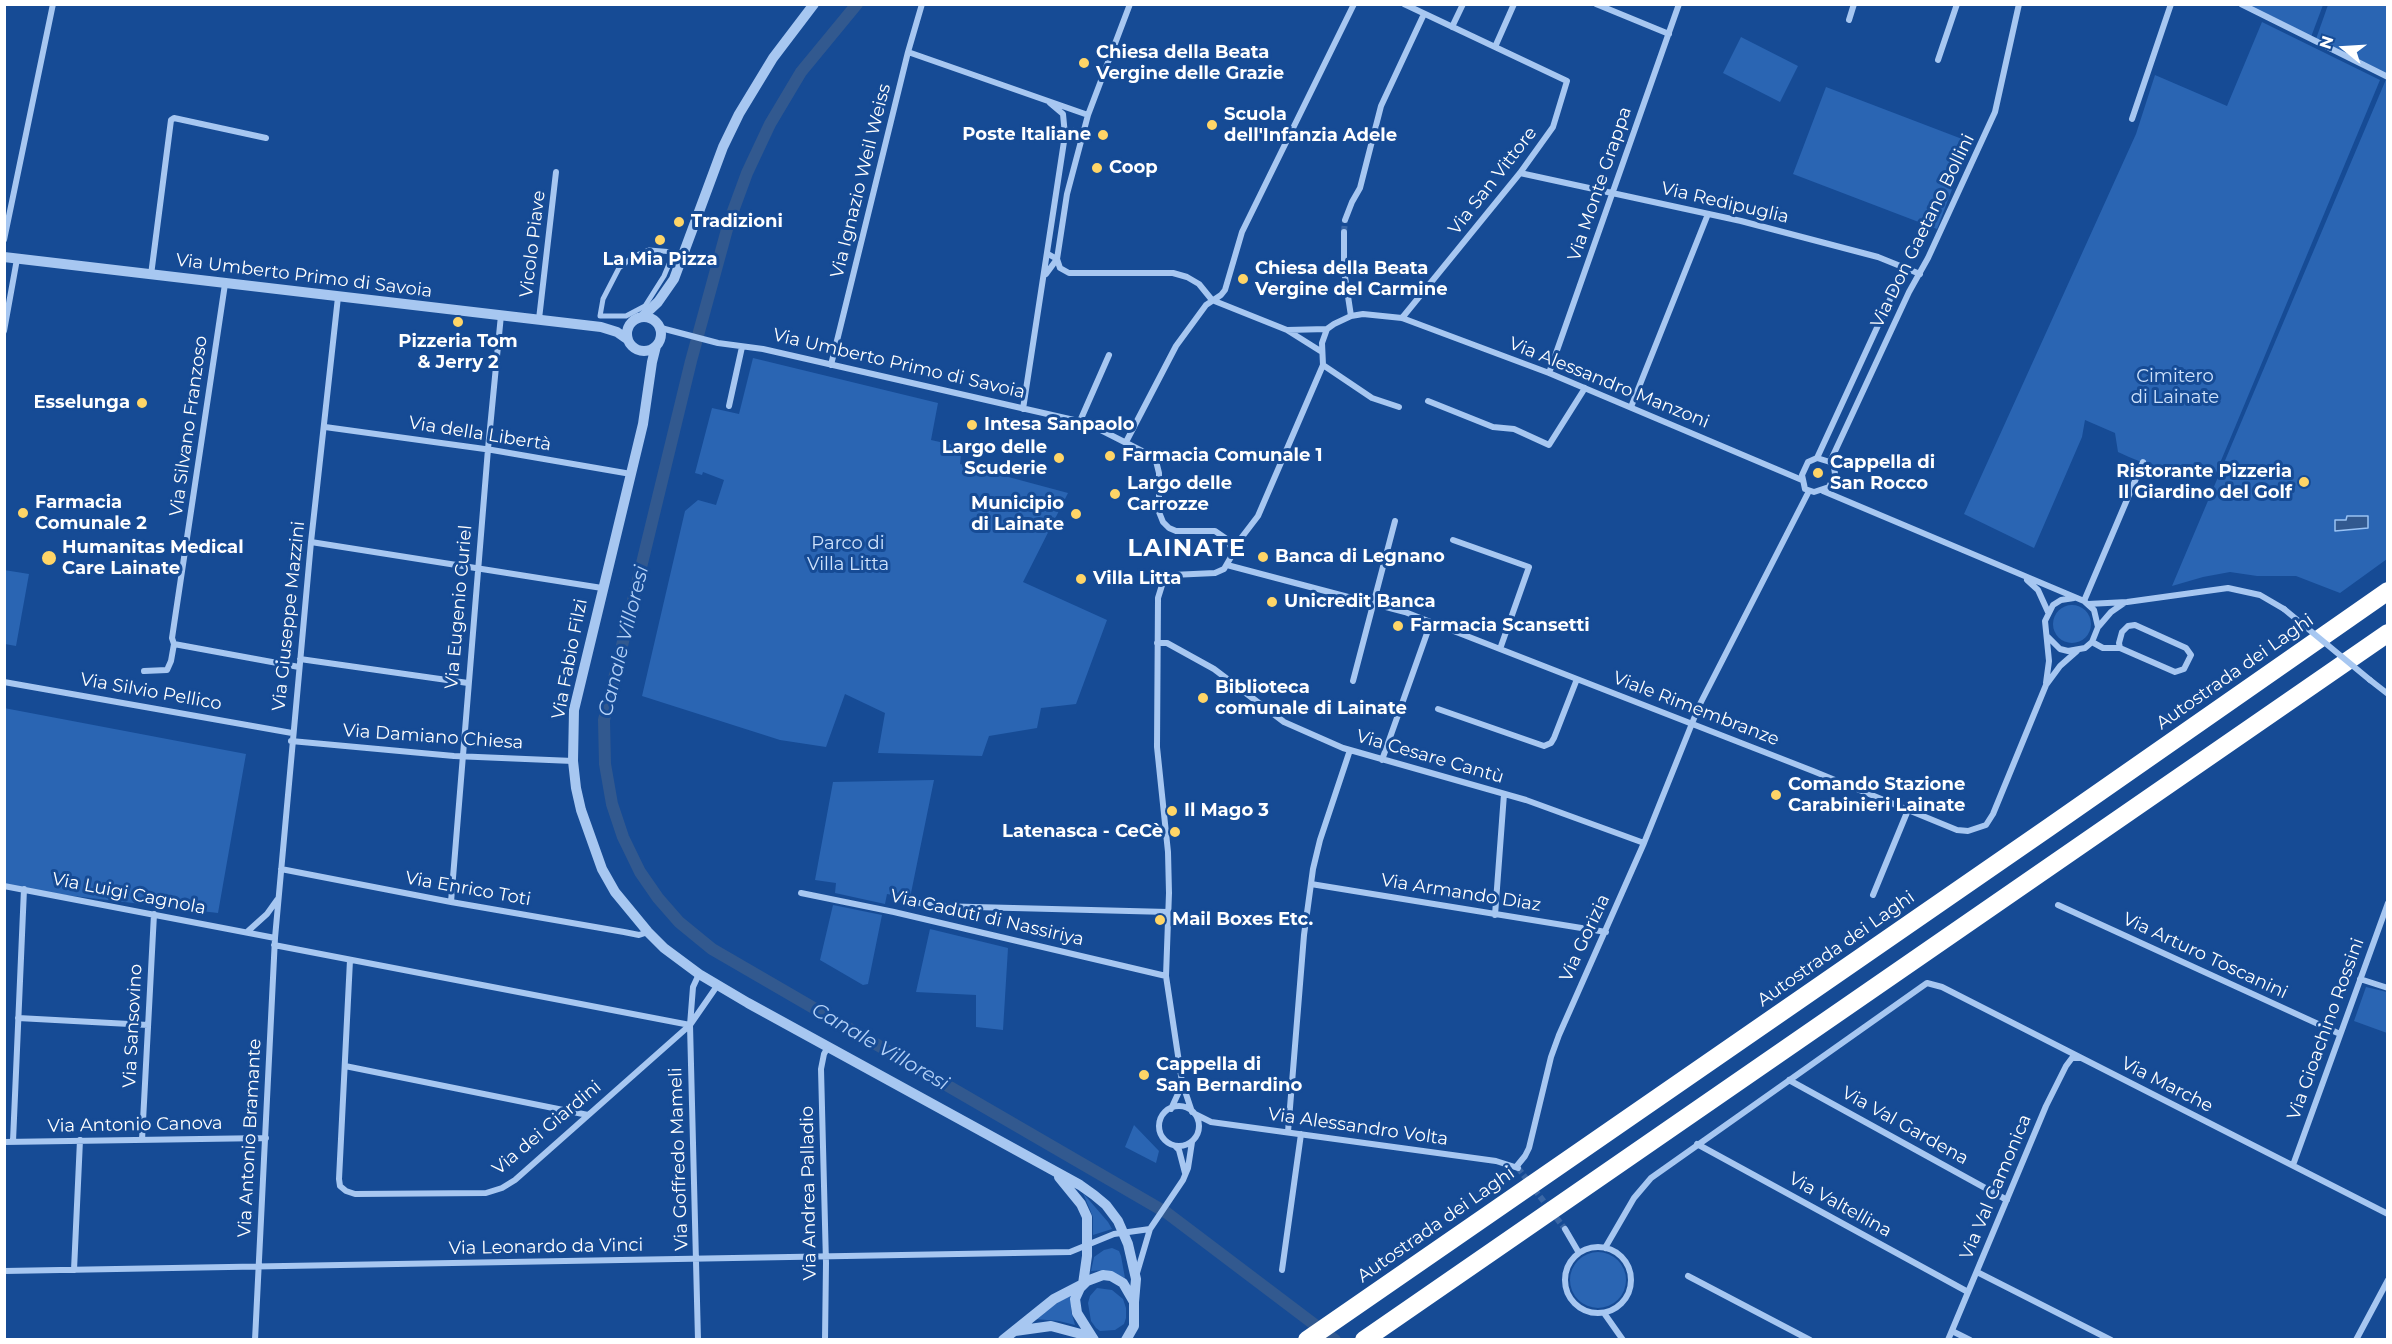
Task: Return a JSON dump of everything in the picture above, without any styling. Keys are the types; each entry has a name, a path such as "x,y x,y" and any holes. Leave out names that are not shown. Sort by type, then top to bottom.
{"highway":[{"name":"Autostrada dei Laghi","path":"1306,1340 2388,591"},
{"path":"1364,1340 2388,633"}],"street":[{"path":"4,240 53,4"},
{"path":"650,372 639,351 627,339 628,327 658,302 674,279 723,147 739,114 773,58 814,4"},
{"name":"Via Ignazio Weil Weiss","path":"831,365 908,52 922,4"},
{"path":"1045,277 1057,259 1066,194 1088,115 1130,4"},
{"path":"1126,442 1176,346 1212,300 1221,296 1225,290 1242,232 1354,4"},
{"path":"1404,4 1495,47 1514,4"},
{"path":"1452,27 1463,4"},
{"path":"1596,4 1669,34"},
{"name":"Via Monte Grappa","path":"1550,373 1679,4"},
{"path":"1849,20 1854,4"},
{"path":"1938,60 1957,4"},
{"name":"Via Don Gaetano Bollini","path":"1830,462 1995,112 2019,4"},
{"path":"2132,119 2172,4"},
{"path":"2241,4 2388,77"},
{"path":"1345,220 1360,189 1381,106 1424,14"},
{"name":"Via San Vittore","path":"1402,318 1520,173 1553,127 1568,81 1495,47"},
{"path":"908,52 1088,115"},
{"path":"1023,409 1045,277 1065,130 1063,114 1050,103"},
{"path":"151,275 171,120 174,118 266,138"},
{"path":"1065,130 1073,130 1082,135"},
{"name":"Vicolo Piave","path":"539,319 556,172"},
{"name":"Via Redipuglia","path":"1520,173 1708,213 1853,250 1920,274"},
{"path":"1630,407 1708,213"},
{"path":"1344,231 1344,270 1351,316"},
{"path":"649,250 674,252 664,276 645,306 626,316 600,321 603,299 620,268 634,256 649,250"},
{"path":"1048,254 1057,259 1060,268 1071,273 1173,273 1187,277 1198,284 1212,300 1287,330 1322,352"},
{"name":"Via Umberto Primo di Savoia","path":"4,257 501,315 631,323"},
{"path":"4,331 17,258"},
{"name":"Via Don Gaetano Bollini","path":"1817,458 1904,269"},
{"name":"Via Silvano Franzoso","path":"144,671 167,670 171,661 174,644 172,638 225,284"},
{"name":"Via Giuseppe Mazzini","path":"274,942 291,741 338,297"},
{"path":"639,351 648,351 656,346 661,338 658,325 658,302"},
{"name":"Via Alessandro Manzoni","path":"1327,329 1340,320 1363,314 1402,318 1550,373 1802,480"},
{"name":"Via Eugenio Curiel","path":"451,902 501,315"},
{"path":"642,317 658,325"},
{"name":"Via Umberto Primo di Savoia","path":"600,321 627,339"},
{"name":"Via Umberto Primo di Savoia","path":"658,325 718,343 763,349 1080,422 1126,442 1153,457 1158,464 1159,512 1166,525 1176,531 1221,533 1228,540 1232,549"},
{"path":"1136,1279 1150,1229 1180,1185 1192,1142 1198,1130 1198,1120 1182,1082 1166,976 1168,852 1156,726 1158,598 1166,579 1178,573 1215,573 1227,565 1232,549 1258,516 1323,364 1322,343 1327,329 1287,330"},
{"name":"Via Fabio Filzi","path":"656,346 631,474 574,710 573,761 581,810 602,869 615,892 648,932 664,948 699,974 1080,1185 1106,1205 1124,1233 1132,1255 1136,1279 1133,1340"},
{"path":"729,406 742,347"},
{"path":"1080,422 1109,356"},
{"path":"1323,364 1372,398 1400,408"},
{"path":"1428,401 1493,427 1514,429 1549,445 1585,388"},
{"name":"Via della Libertà","path":"325,426 488,449 631,474"},
{"path":"1823,491 1831,483 1834,467 1830,462 1817,458 1808,462 1803,470 1802,480 1805,489 1823,491 1848,501 2083,601 2094,610 2098,627"},
{"path":"2083,601 2142,462"},
{"path":"1831,483 1848,501"},
{"name":"Via Gorizia","path":"1517,1167 1529,1148 1556,1041 1606,932 1700,706 1809,491"},
{"path":"1353,681 1395,521"},
{"path":"1453,540 1529,567 1500,649"},
{"path":"311,542 602,588"},
{"name":"Viale Rimembranze","path":"1231,557 1247,572"},
{"name":"Viale Rimembranze","path":"1227,565 1405,612 1957,830 1968,831 1986,825 1993,814 2046,685"},
{"path":"2024,577 2038,590 2048,612"},
{"path":"2046,685 2048,637 2045,621 2048,612 2061,600 2127,602 2228,588 2260,595 2284,609 2388,694"},
{"path":"2046,685 2060,666 2092,642 2098,627 2111,612 2127,602"},
{"path":"1382,760 1431,622"},
{"path":"2092,642 2103,648 2120,648 2175,672 2184,669 2191,655 2186,648 2135,625 2128,626 2122,632 2120,648"},
{"path":"2048,637 2060,649 2077,651"},
{"name":"Via Cesare Cantù","path":"1157,643 1167,643 1214,669 1284,722 1350,750 1526,800 1644,843"},
{"path":"174,644 299,667"},
{"path":"300,659 468,683"},
{"path":"1438,709 1544,746 1551,743 1554,738 1577,679"},
{"name":"Via Silvio Pellico","path":"4,682 292,733"},
{"name":"Via Damiano Chiesa","path":"291,741 462,756 573,761"},
{"path":"1288,1132 1304,935 1311,884 1320,840 1350,750"},
{"path":"1495,915 1504,794"},
{"path":"1873,895 1908,810"},
{"name":"Via Enrico Toti","path":"281,869 639,935 648,932"},
{"name":"Via Armando Diaz","path":"1311,884 1606,932"},
{"name":"Via Luigi Cagnola","path":"4,886 247,932 274,942 350,960 690,1025"},
{"path":"13,1142 24,889"},
{"name":"Via Caduti di Nassiriya","path":"801,893 894,912 1166,976"},
{"path":"247,932 267,914 279,898"},
{"path":"920,903 936,906 1168,912"},
{"name":"Via Gioachino Rossini","path":"2293,1165 2388,903"},
{"name":"Via Arturo Toscanini","path":"2058,905 2340,1034"},
{"name":"Via Sansovino","path":"142,1140 154,914"},
{"name":"Via Antonio Bramante","path":"255,1340 274,942"},
{"name":"Via dei Giardini","path":"350,960 339,1179 340,1186 351,1193 486,1193 494,1191 515,1180 690,1025"},
{"name":"Via Goffredo Mameli","path":"698,1340 690,1025 693,987 699,974"},
{"path":"2360,979 2388,988"},
{"name":"Via Marche","path":"1789,1080 1927,983 1934,984 2388,1214"},
{"path":"690,1025 717,986"},
{"path":"18,1018 148,1025"},
{"name":"Via Andrea Palladio","path":"825,1340 826,1256 821,1069 828,1047"},
{"name":"Via Val Camonica","path":"1948,1340 2046,1106 2066,1066 2072,1058 2081,1059"},
{"path":"345,1066 588,1115"},
{"path":"1605,1248 1634,1198 1651,1178 1789,1080"},
{"name":"Via Val Gardena","path":"1789,1080 2007,1200"},
{"path":"1182,1082 1171,1108 1163,1116 1160,1127 1165,1139 1179,1150 1185,1173"},
{"path":"1171,1108 1182,1107 1194,1113"},
{"name":"Via Alessandro Volta","path":"1194,1113 1211,1122 1496,1161 1517,1167"},
{"path":"1282,1270 1301,1134"},
{"name":"Via Antonio Canova","path":"4,1142 266,1138"},
{"path":"74,1270 80,1140"},
{"path":"1175,1146 1192,1142"},
{"name":"Via Valtellina","path":"1697,1144 1968,1292"},
{"name":"Via Fabio Filzi","path":"1055,1172 1084,1210 1089,1228 1083,1284 1077,1293 1075,1306 1093,1338"},
{"name":"Via Leonardo da Vinci","path":"4,1271 1070,1252 1107,1236 1150,1229"},
{"path":"1564,1229 1579,1253"},
{"path":"1596,1247 1605,1248 1621,1256 1630,1271 1631,1289 1622,1304 1615,1310 1604,1313 1584,1311 1570,1298 1565,1279 1572,1260 1579,1253 1596,1247"},
{"path":"1977,1272 2111,1340"},
{"path":"1003,1340 1063,1292 1096,1276 1111,1276 1124,1283 1134,1302"},
{"path":"1688,1276 1810,1340"},
{"path":"2356,1340 2388,1280"},
{"path":"1615,1310 1617,1331"},
{"path":"1604,1313 1623,1340"},
{"path":"1014,1331 1051,1326 1093,1338"},
{"path":"1126,1340 1134,1326"},
{"path":"1952,1331 1970,1340"}],"green space":[{"path":"2248,5 2323,5 2311,37"},
{"path":"2328,5 2387,5 2387,73 2316,39"},
{"name":"Cimitero di Lainate","path":"2262,22 2380,80 2215,475 2185,464 2166,472 2129,457 2118,452 2115,433 2085,420 2082,437 2034,548 1964,514 2136,134 2155,75 2227,106"},
{"path":"1741,37 1798,66 1780,102 1723,73"},
{"path":"2387,77 2387,559 2340,593 2296,576 2257,576 2230,572 2172,586"},
{"path":"1826,87 1970,142 1937,229 1793,174"},
{"name":"Parco di Villa Litta","path":"753,358 938,403 931,440 962,447 960,464 1068,493 1023,582 1107,620 1076,704 1041,708 1037,728 989,736 982,756 878,753 885,713 845,694 826,747 780,740 642,696 685,511 698,500 716,505 724,480 703,472 702,475 695,473 712,408 739,414"},
{"path":"4,570 29,574 16,646 5,644"},
{"path":"2072,605 2086,610 2091,624 2086,638 2072,643 2058,638 2053,624 2058,610"},
{"path":"4,708 246,754 218,913 5,888"},
{"path":"934,780 910,898 887,894 885,904 835,893 836,883 815,880 833,782"},
{"path":"833,905 882,915 868,984 863,985 820,960"},
{"path":"930,929 1008,948 1003,1030 976,1027 976,995 916,992"},
{"path":"2366,987 2387,992 2387,1033 2354,1021"},
{"path":"1134,1125 1159,1151 1156,1163 1125,1147"},
{"path":"1083,1193 1112,1229 1093,1235 1093,1217"},
{"path":"1112,1248 1119,1251 1125,1278 1105,1270 1091,1271 1094,1257"},
{"path":"1592,1252 1604,1252 1614,1256 1622,1264 1626,1280 1622,1296 1614,1304 1604,1308 1592,1308 1582,1304 1574,1296 1570,1286 1570,1274 1574,1264 1582,1256"},
{"path":"1097,1288 1112,1290 1123,1299 1126,1318 1124,1324 1115,1330 1100,1331 1091,1321 1088,1303 1090,1296"},
{"path":"1071,1293 1071,1311 1075,1325 1035,1319"}],"shaded area":[{"path":"2347,516 2368,516 2368,528 2335,531 2335,520 2346,520"}],"waterway":[{"name":"Canale Villoresi","path":"857,4 801,72 770,124 747,173 729,222 691,361 604,720 605,764 612,804 623,837 640,872 658,898 679,922 712,949 1167,1213 1335,1340"}],"tunnel":[{"path":"1344,232 1345,220"},
{"path":"1518,1168 1565,1229"}],"place":[{"name":"Chiesa della Beata Vergine delle Grazie","path":"1084,63"},
{"name":"Scuola dell'Infanzia Adele","path":"1212,125"},
{"name":"Poste Italiane","path":"1103,135"},
{"name":"Coop","path":"1097,168"},
{"name":"Tradizioni","path":"679,222"},
{"name":"La Mia Pizza","path":"660,240"},
{"name":"Chiesa della Beata Vergine del Carmine","path":"1243,279"},
{"name":"Pizzeria Tom & Jerry 2","path":"458,322"},
{"name":"Esselunga","path":"142,403"},
{"name":"Intesa Sanpaolo","path":"972,425"},
{"name":"Farmacia Comunale 1","path":"1110,456"},
{"name":"Largo delle Scuderie","path":"1059,458"},
{"name":"Cappella di San Rocco","path":"1818,473"},
{"name":"Ristorante Pizzeria Il Giardino del Golf","path":"2304,482"},
{"name":"Largo delle Carrozze","path":"1115,494"},
{"name":"Farmacia Comunale 2","path":"23,513"},
{"name":"Municipio di Lainate","path":"1076,514"},
{"name":"Banca di Legnano","path":"1263,557"},
{"name":"Humanitas Medical Care Lainate","path":"49,558"},
{"name":"Villa Litta","path":"1081,579"},
{"name":"Unicredit Banca","path":"1272,602"},
{"name":"Farmacia Scansetti","path":"1398,626"},
{"name":"Biblioteca comunale di Lainate","path":"1203,698"},
{"name":"Comando Stazione Carabinieri Lainate","path":"1776,795"},
{"name":"Il Mago 3","path":"1172,811"},
{"name":"Latenasca - CeCè","path":"1175,832"},
{"name":"Mail Boxes Etc.","path":"1160,920"},
{"name":"Cappella di San Bernardino","path":"1144,1075"}],"district":[{"name":"LAINATE","path":"1187,549"}]}
